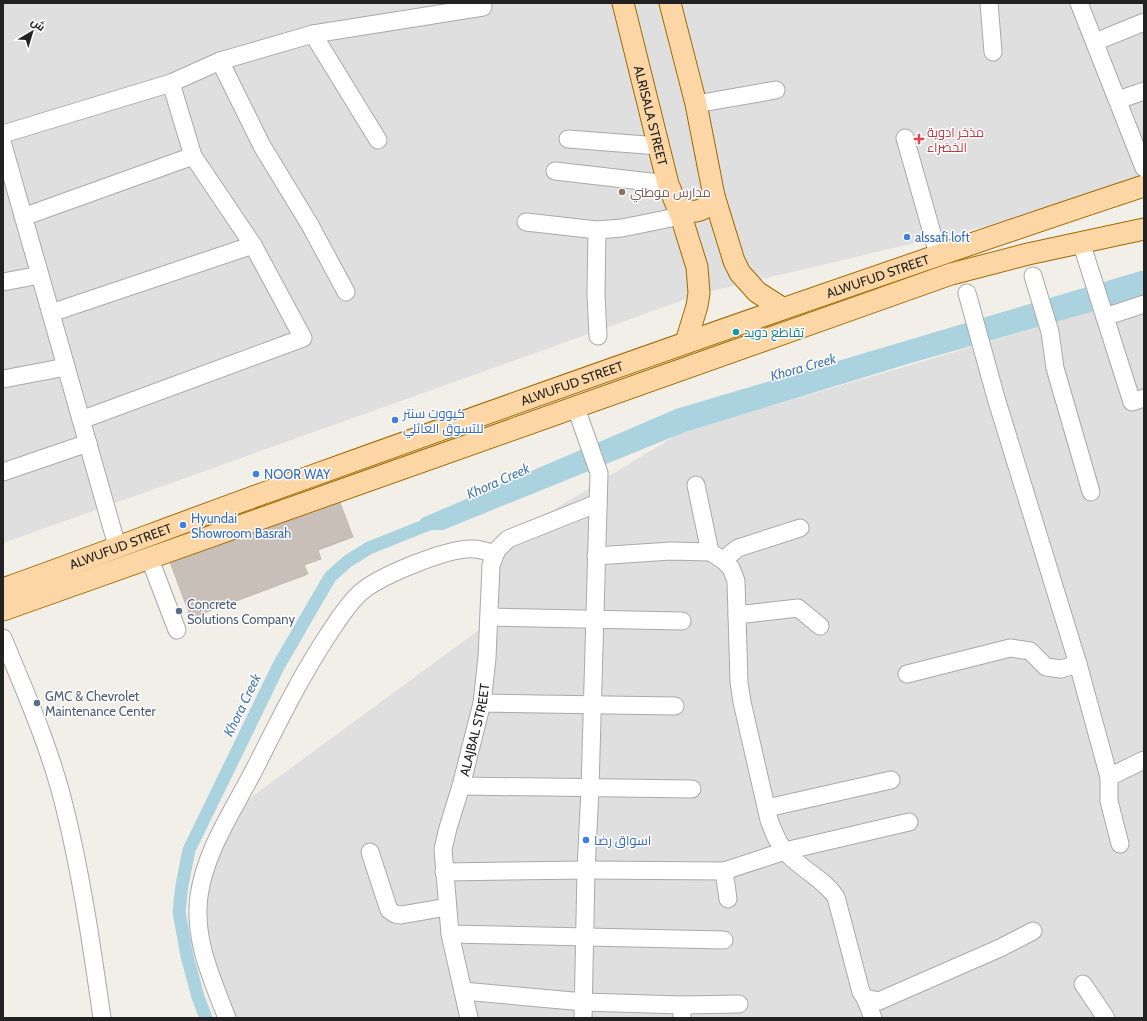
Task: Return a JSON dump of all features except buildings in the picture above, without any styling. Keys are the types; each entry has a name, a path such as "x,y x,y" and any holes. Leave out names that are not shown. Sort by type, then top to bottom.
{"main road":[{"name":"ALRISALA STREET","path":"624,3 668,184 694,255 698,280 697,306 686,342"},
{"path":"670,3 696,104 714,196 730,249 740,272 757,292 782,308"},
{"name":"ALWUFUD STREET","path":"3,589 117,546 782,308 938,254 1144,186"},
{"path":"679,211 690,212 703,210 710,204 714,196"},
{"name":"ALWUFUD STREET","path":"3,610 951,274 1081,242 1144,229"}],"street":[{"path":"990,3 993,52"},
{"path":"1079,3 1144,168"},
{"path":"3,134 171,83 220,61 313,34 483,7"},
{"path":"1095,42 1144,22"},
{"path":"313,34 378,140"},
{"path":"220,61 262,146 310,225 346,292"},
{"path":"81,420 303,338 253,245 193,156 171,83"},
{"path":"696,104 776,90"},
{"path":"1118,100 1144,91"},
{"path":"906,138 938,254"},
{"path":"568,139 659,146"},
{"path":"3,145 9,189 23,217 117,546"},
{"path":"23,217 193,156"},
{"path":"555,172 668,184"},
{"path":"526,222 597,230 622,228 679,211"},
{"path":"597,230 596,280 598,336"},
{"path":"1081,242 1132,402 1144,398"},
{"path":"51,313 253,245"},
{"path":"3,282 40,275"},
{"path":"1034,276 1050,332 1055,368 1091,492"},
{"path":"967,293 1078,664 1109,777 1109,801 1120,844"},
{"path":"1105,317 1144,304"},
{"path":"3,379 66,368"},
{"path":"576,408 598,473 593,620 593,704 586,870 584,1010"},
{"path":"3,472 88,443"},
{"path":"696,484 716,556 731,568 736,581 739,682 742,702 774,835 785,851 828,887 836,897 861,992 866,998 874,1018"},
{"name":"ALAJBAL STREET","path":"470,1018 450,934 443,850 482,703 489,618 490,573 495,554 502,544 515,536 598,502"},
{"path":"596,556 671,551 716,556 800,528"},
{"path":"227,1018 201,946 197,913 202,880 213,849 289,701 317,652 352,600 377,580 396,571 462,549 484,550 495,554"},
{"path":"149,557 177,630"},
{"path":"737,615 798,608 820,626"},
{"path":"489,618 682,622"},
{"path":"3,638 50,757 65,809 90,933 102,1018"},
{"path":"907,674 1010,648 1030,651 1046,667 1061,670 1078,664"},
{"path":"482,703 675,706"},
{"path":"1109,777 1143,764"},
{"path":"767,808 891,780"},
{"path":"461,786 590,789 692,789"},
{"path":"444,872 586,870 724,871 785,851 909,822"},
{"path":"370,852 389,910 395,914 401,915 447,907"},
{"path":"724,871 728,899"},
{"path":"866,998 879,1002 1000,948 1033,931"},
{"path":"450,934 724,940"},
{"path":"1083,984 1106,1018"},
{"path":"463,991 584,1010 682,1012 740,1004"}],"shaded area":[{"path":"3,3 1144,3 1144,189 703,293 3,543"},
{"path":"1144,296 1144,1018 225,1018 200,934 220,820 483,627 494,546 680,433"}],"water":[{"name":"Khora Creek","path":"1144,270 1144,297 911,363 685,432 443,530 429,530 418,527 422,518 676,409"}],"waterway":[{"name":"Khora Creek","path":"206,1018 198,997 187,956 179,912 182,885 189,850 279,665 330,577 348,561 369,548 434,522"}],"place":[{"name":"مذخر ادوية الخضراء","path":"919,139"},
{"name":"مدارس موطني","path":"622,192"},
{"name":"alssafi loft","path":"907,237"},
{"name":"تقاطع دويد","path":"736,332"},
{"name":"كيووت سنتر للتسوق العائلي","path":"395,420"},
{"name":"NOOR WAY","path":"256,474"},
{"name":"Hyundai Showroom Basrah","path":"183,525"},
{"name":"Concrete Solutions Company","path":"179,611"},
{"name":"GMC & Chevrolet Maintenance Center","path":"37,703"},
{"name":"اسواق رضا","path":"586,840"}]}
